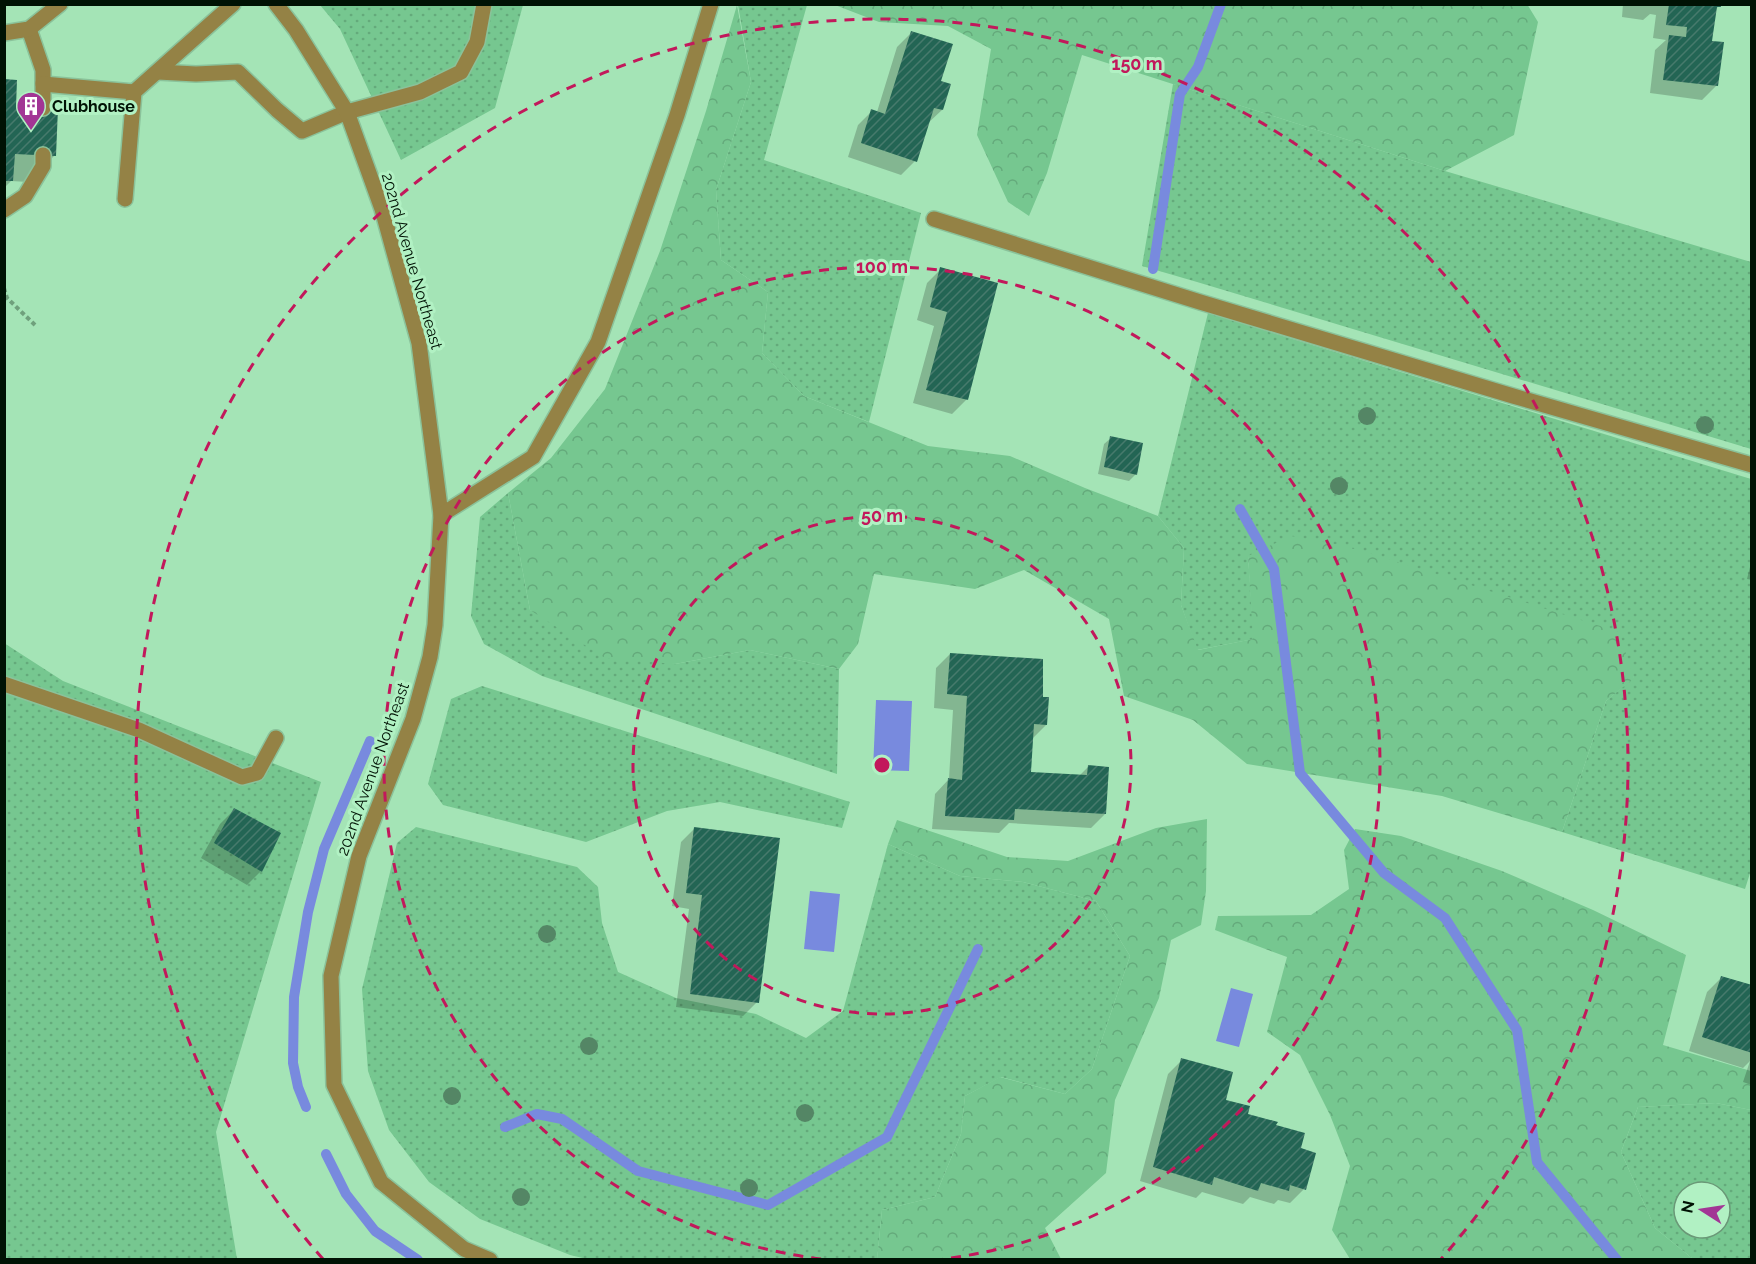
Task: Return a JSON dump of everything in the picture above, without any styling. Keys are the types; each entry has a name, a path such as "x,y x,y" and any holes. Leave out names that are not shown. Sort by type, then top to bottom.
{"street":[{"path":"4,33 29,29 60,4"},
{"path":"43,84 134,92 233,4"},
{"name":"202nd Avenue Northeast","path":"276,4 296,30 347,112 382,209 420,344 441,515 435,625 430,657 413,720 358,856 331,976 334,1085 381,1182 464,1249 490,1260"},
{"path":"158,72 196,74 238,72 302,131 347,112 420,92 461,72 477,42 484,4"},
{"path":"441,515 533,457 598,342 677,116 711,4"},
{"path":"29,29 43,69 43,108"},
{"path":"124,199 134,92"},
{"path":"4,210 25,196 43,166 43,155"},
{"path":"934,219 1222,309 1752,465"},
{"path":"4,684 139,729 243,777 258,773 276,738"}],"path":[{"path":"4,288 7,298 35,325"}],"green space":[{"path":"1527,4 1538,22 1514,135 1445,171 1082,55 1047,173 1029,216 1008,202 977,135 991,49 948,26 879,22 835,5"},
{"path":"320,5 523,5 495,108 401,160 340,29"},
{"path":"737,5 751,82 716,190 721,260 768,292 762,353 804,396 928,446 1010,456 1158,516 1184,548 1181,605 1198,650 1253,639 1248,556 1291,536 1350,547 1619,632 1634,678 1606,701 1562,832 1442,796 1247,764 1193,720 1124,696 1109,619 1024,570 975,589 874,574 858,644 839,669 750,650 675,664 605,658 530,610 508,493 551,458 605,389 660,251 706,111"},
{"path":"738,5 807,5 764,160 921,213 869,422 804,396 762,353 768,292 721,260 716,190 751,82"},
{"path":"1173,84 1445,171 1751,262 1751,449 1142,266"},
{"path":"1208,313 1751,479 1752,867 1745,889 1562,832 1606,701 1634,677 1248,556 1254,639 1197,650 1181,605 1184,548 1158,516"},
{"path":"508,493 530,610 675,664 750,650 839,669 837,774 542,676 484,644 471,616 480,517"},
{"path":"4,643 63,681 321,782 216,1132 237,1259 5,1259"},
{"path":"482,686 850,802 842,828 720,802 667,811 586,842 443,805 428,784 451,699"},
{"path":"1207,819 1206,891 1201,925 1171,940 1159,998 1115,1100 1106,1173 1045,1228 1061,1259 877,1259 882,1210 935,1197 961,1134 965,1096 1000,1077 1065,1094 1092,1069 1130,956 1096,901 1023,882 960,876 888,844 897,820 1007,857 1068,861 1156,828"},
{"path":"416,827 577,867 598,887 602,923 618,972 676,998 756,1014 806,1038 843,1011 888,844 960,876 1023,882 1096,901 1130,956 1092,1069 1065,1094 1001,1077 965,1096 961,1134 935,1197 882,1210 877,1260 587,1259 570,1255 480,1219 429,1182 389,1130 368,1071 362,989 397,843"},
{"path":"1355,829 1401,836 1502,871 1593,910 1686,955 1663,1045 1751,1071 1751,1110 1716,1103 1638,1107 1621,1152 1655,1228 1693,1259 1350,1259 1332,1230 1350,1166 1330,1115 1300,1055 1267,1032 1287,957 1215,930 1218,916 1311,915 1349,889 1344,850"},
{"path":"1716,1103 1751,1110 1751,1259 1693,1259 1655,1228 1621,1152 1638,1107"}],"water":[{"path":"876,700 912,701 909,771 873,770"},
{"path":"810,891 840,894 834,952 804,949"},
{"path":"1231,988 1253,994 1239,1047 1216,1041"}],"building":[{"path":"1669,4 1721,4 1721,7 1717,7 1712,41 1724,42 1718,86 1663,80 1669,35 1686,37 1687,27 1666,25"},
{"path":"911,31 953,44 941,81 951,84 943,110 934,108 917,162 861,143 871,109 885,114"},
{"name":"Clubhouse","path":"4,79 17,80 16,107 58,108 56,156 15,154 13,181 4,181"},
{"path":"940,267 998,283 968,400 926,390 947,312 930,307"},
{"path":"1110,436 1143,443 1137,475 1104,467"},
{"path":"950,653 1043,659 1043,697 1049,697 1047,725 1034,724 1031,772 1087,775 1088,765 1109,767 1106,814 1015,809 1014,820 945,816 948,778 962,780 967,696 947,694"},
{"path":"234,808 281,833 262,872 214,843"},
{"path":"694,827 780,838 759,1003 690,994 702,895 686,893"},
{"path":"1721,976 1752,985 1752,1053 1702,1037"},
{"path":"1181,1058 1233,1072 1226,1100 1250,1106 1248,1114 1278,1122 1276,1125 1305,1133 1301,1148 1316,1153 1306,1190 1290,1185 1289,1191 1261,1183 1258,1191 1214,1177 1212,1185 1153,1167"}],"waterway":[{"path":"1153,269 1180,94 1198,67 1221,4"},
{"path":"1240,509 1274,569 1300,773 1384,873 1445,918 1517,1030 1537,1162 1617,1260"},
{"path":"306,1107 298,1087 293,1063 294,997 308,912 324,849 370,741"},
{"path":"505,1127 537,1114 562,1119 638,1171 768,1205 887,1137 978,949"},
{"path":"326,1154 346,1194 375,1231 418,1260"}],"place":[{"name":"Clubhouse","path":"31,132"}]}
